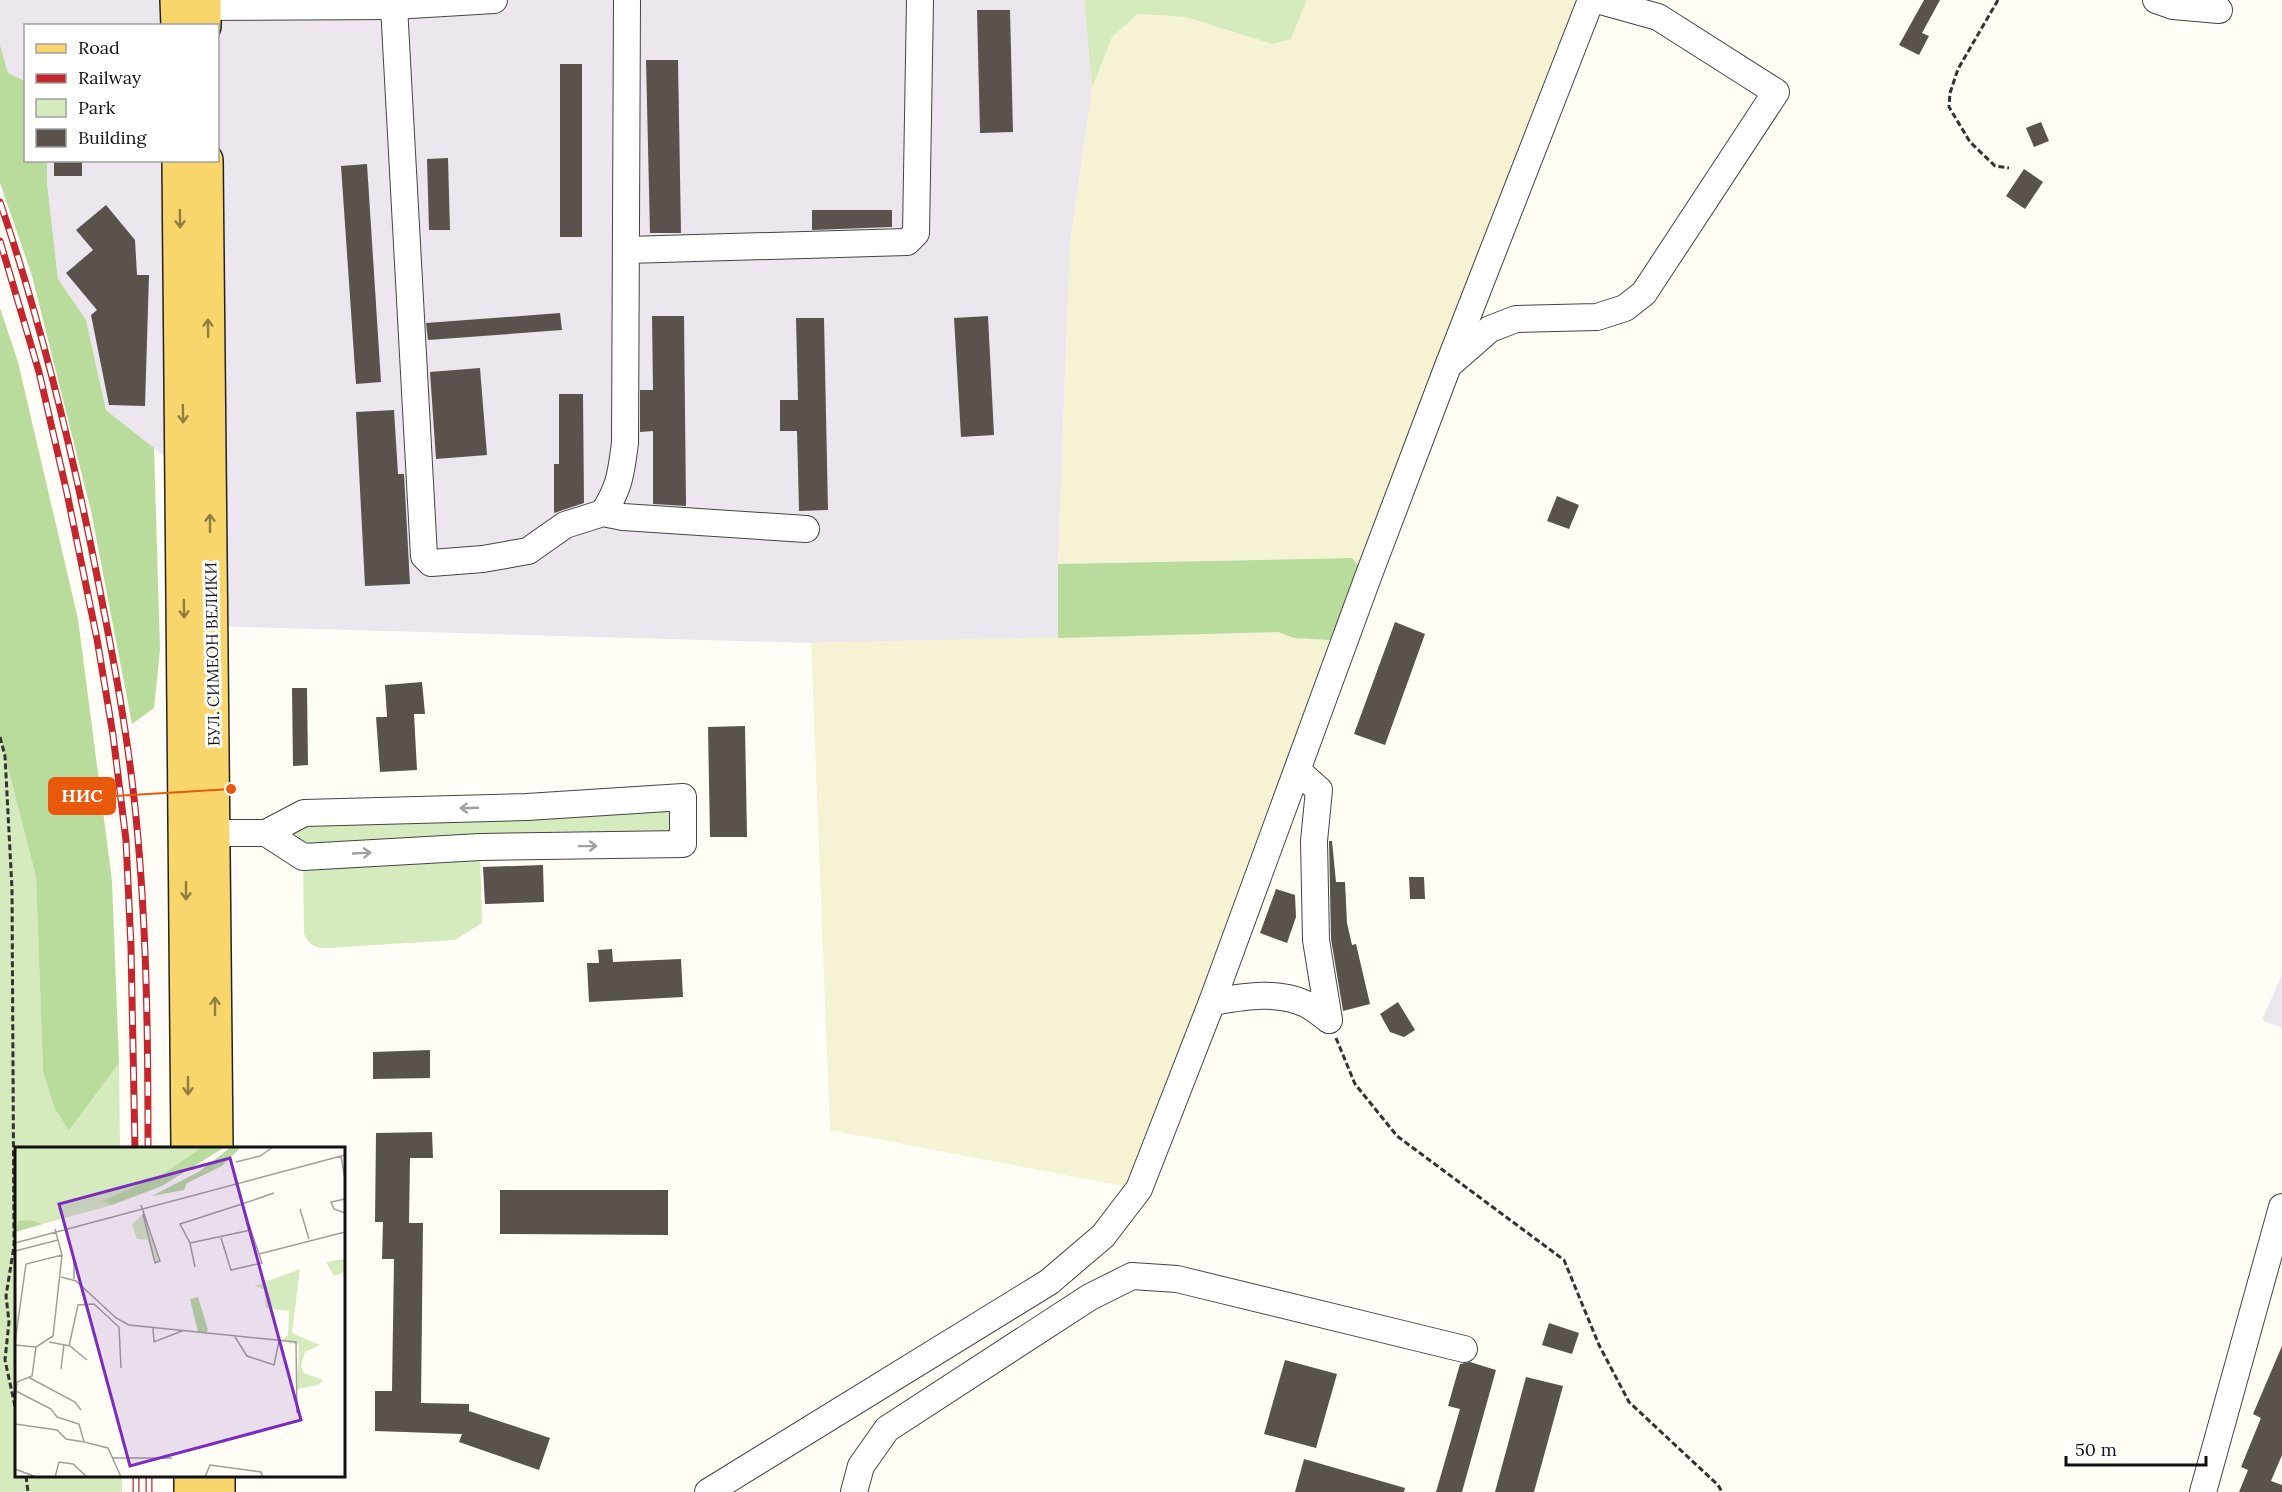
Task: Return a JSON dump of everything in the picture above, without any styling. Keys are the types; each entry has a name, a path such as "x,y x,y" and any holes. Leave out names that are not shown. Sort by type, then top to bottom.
{"main road":[{"name":"БУЛ. СИМЕОН ВЕЛИКИ","path":"179,162 200,833 216,1147"},
{"name":"БУЛ. СИМЕОН ВЕЛИКИ","path":"188,1147 200,833 206,162"}],"street":[{"path":"191,11 494,0"},
{"path":"603,513 616,493 622,471 625,443 627,0"},
{"path":"627,250 907,242 916,233 920,0"},
{"path":"708,1492 1049,1282 1103,1236 1139,1189 1212,1002 1448,366 1591,0"},
{"path":"1448,366 1490,329 1516,319 1597,317 1625,308 1644,293 1776,92 1658,17 1597,0"},
{"path":"2156,0 2173,6 2219,10"},
{"path":"394,3 424,556 431,563 483,559 528,551 565,525 603,513 624,517 806,529"},
{"path":"1298,771 1319,790 1314,841 1316,940 1329,1020"},
{"path":"200,833 266,833 304,813 527,807 682,797 683,844 530,846 303,857 266,833"},
{"path":"527,807 538,812 544,826 539,841 530,846"},
{"path":"1212,1002 1254,995 1286,998 1306,1004 1329,1020"},
{"path":"2203,1492 2282,1207"},
{"path":"854,1492 861,1466 887,1429 1090,1297 1132,1276 1177,1279 1464,1349"}],"path":[{"path":"1998,0 1958,69 1950,93 1949,107 1970,142 1995,166 2009,168"},
{"path":"0,737 5,756 12,889 14,1246 6,1296 9,1322 5,1360 15,1407"},
{"path":"1329,1020 1355,1084 1397,1136 1564,1260 1599,1345 1629,1402 1718,1485 1722,1492"},
{"path":"26,1477 28,1492"}],"shaded area":[{"path":"0,0 1084,0 1092,88 1070,245 1058,564 1058,638 811,643 211,626 210,493 106,410 86,320 58,280 47,183 47,162 219,162 219,24 24,24 24,81 8,73 0,45"},
{"path":"1307,0 1591,0 1368,577 1352,558 1058,564 1070,245 1092,88 1112,37 1138,14 1186,17 1272,44 1291,39"},
{"path":"1278,632 1295,638 1345,641 1139,1189 830,1130 811,643"},
{"path":"2282,975 2282,1028 2262,1020"}],"green space":[{"path":"1084,0 1307,0 1291,39 1272,44 1186,17 1138,14 1112,37 1092,88"},
{"path":"0,45 8,73 24,81 24,162 47,162 47,183 58,279 86,320 106,410 154,448 160,650 154,708 132,724 91,511 32,276 0,183"},
{"path":"0,308 18,362 78,619 112,881 119,1063 69,1130 55,1109 43,1071 36,877 0,737"},
{"path":"1352,558 1368,577 1345,641 1294,638 1278,632 1058,638 1058,564"},
{"path":"0,737 36,877 43,1071 69,1129 119,1063 120,1147 15,1147 15,1477 122,1477 122,1492 0,1492"},
{"path":"683,797 683,844 480,847 482,923 455,940 328,948 313,946 304,934 303,857 266,833 304,813"}],"building":[{"path":"1924,0 1940,0 1922,33 1929,36 1919,55 1899,45"},
{"path":"977,10 1010,10 1013,132 980,133"},
{"path":"646,60 678,60 681,233 650,233"},
{"path":"560,64 582,64 582,237 560,237"},
{"path":"2041,122 2049,141 2034,147 2026,128"},
{"path":"448,158 450,230 429,230 427,159"},
{"path":"54,162 82,162 82,176 54,176"},
{"path":"367,164 381,382 356,384 341,166"},
{"path":"2024,169 2043,182 2025,209 2006,196"},
{"path":"106,205 135,240 137,275 149,275 145,406 109,405 91,315 97,310 66,273 93,250 76,230"},
{"path":"812,210 892,210 892,227 812,230"},
{"path":"560,313 562,330 428,340 426,323"},
{"path":"652,316 684,316 686,506 653,504 653,431 640,432 640,390 653,390"},
{"path":"988,316 994,435 961,437 954,318"},
{"path":"796,318 824,318 828,510 799,511 797,431 780,431 780,400 798,400"},
{"path":"480,368 487,455 436,459 430,372"},
{"path":"559,394 583,394 584,503 554,513 554,464 559,464"},
{"path":"394,410 398,474 404,474 410,584 365,586 356,412"},
{"path":"1557,496 1579,505 1569,529 1547,521"},
{"path":"1395,622 1425,634 1385,745 1354,734"},
{"path":"422,682 425,714 414,714 417,770 380,772 376,717 387,717 385,685"},
{"path":"292,688 307,688 308,765 293,766"},
{"path":"745,726 747,837 710,837 708,727"},
{"path":"1329,841 1332,841 1336,882 1345,882 1347,923 1352,945 1356,944 1370,1004 1343,1011 1331,939"},
{"path":"543,865 544,902 485,904 483,867"},
{"path":"1409,877 1424,877 1425,899 1410,899"},
{"path":"1276,889 1295,895 1296,917 1287,943 1260,933"},
{"path":"612,949 613,962 681,959 683,997 589,1002 587,963 599,963 598,950"},
{"path":"1398,1002 1415,1030 1404,1037 1390,1032 1380,1014"},
{"path":"430,1050 430,1078 373,1079 373,1052"},
{"path":"432,1132 433,1158 410,1158 409,1223 423,1223 421,1403 469,1404 469,1411 550,1438 539,1470 459,1442 462,1434 375,1431 375,1391 392,1391 394,1259 382,1259 383,1222 375,1222 376,1133"},
{"path":"500,1190 668,1190 668,1235 500,1234"},
{"path":"1549,1323 1579,1333 1572,1354 1542,1345"},
{"path":"2282,1346 2282,1455 2271,1481 2282,1485 2282,1492 2239,1492 2248,1470 2241,1467 2261,1418 2253,1414"},
{"path":"1285,1360 1337,1374 1316,1448 1264,1434"},
{"path":"1470,1362 1496,1370 1462,1492 1436,1492 1460,1409 1448,1406 1460,1364"},
{"path":"1526,1377 1563,1386 1534,1492 1495,1492"},
{"path":"1304,1459 1405,1488 1404,1492 1295,1492"}],"railway":[{"path":"0,202 30,296 67,438 98,581 122,709 135,806 141,878 145,955 148,1147"},
{"path":"0,241 39,372 67,493 97,639 113,735 126,840 131,947 135,1147"},
{"path":"136,1477 136,1492"},
{"path":"149,1477 149,1492"}],"place":[{"name":"НИС","path":"231,789"}]}
